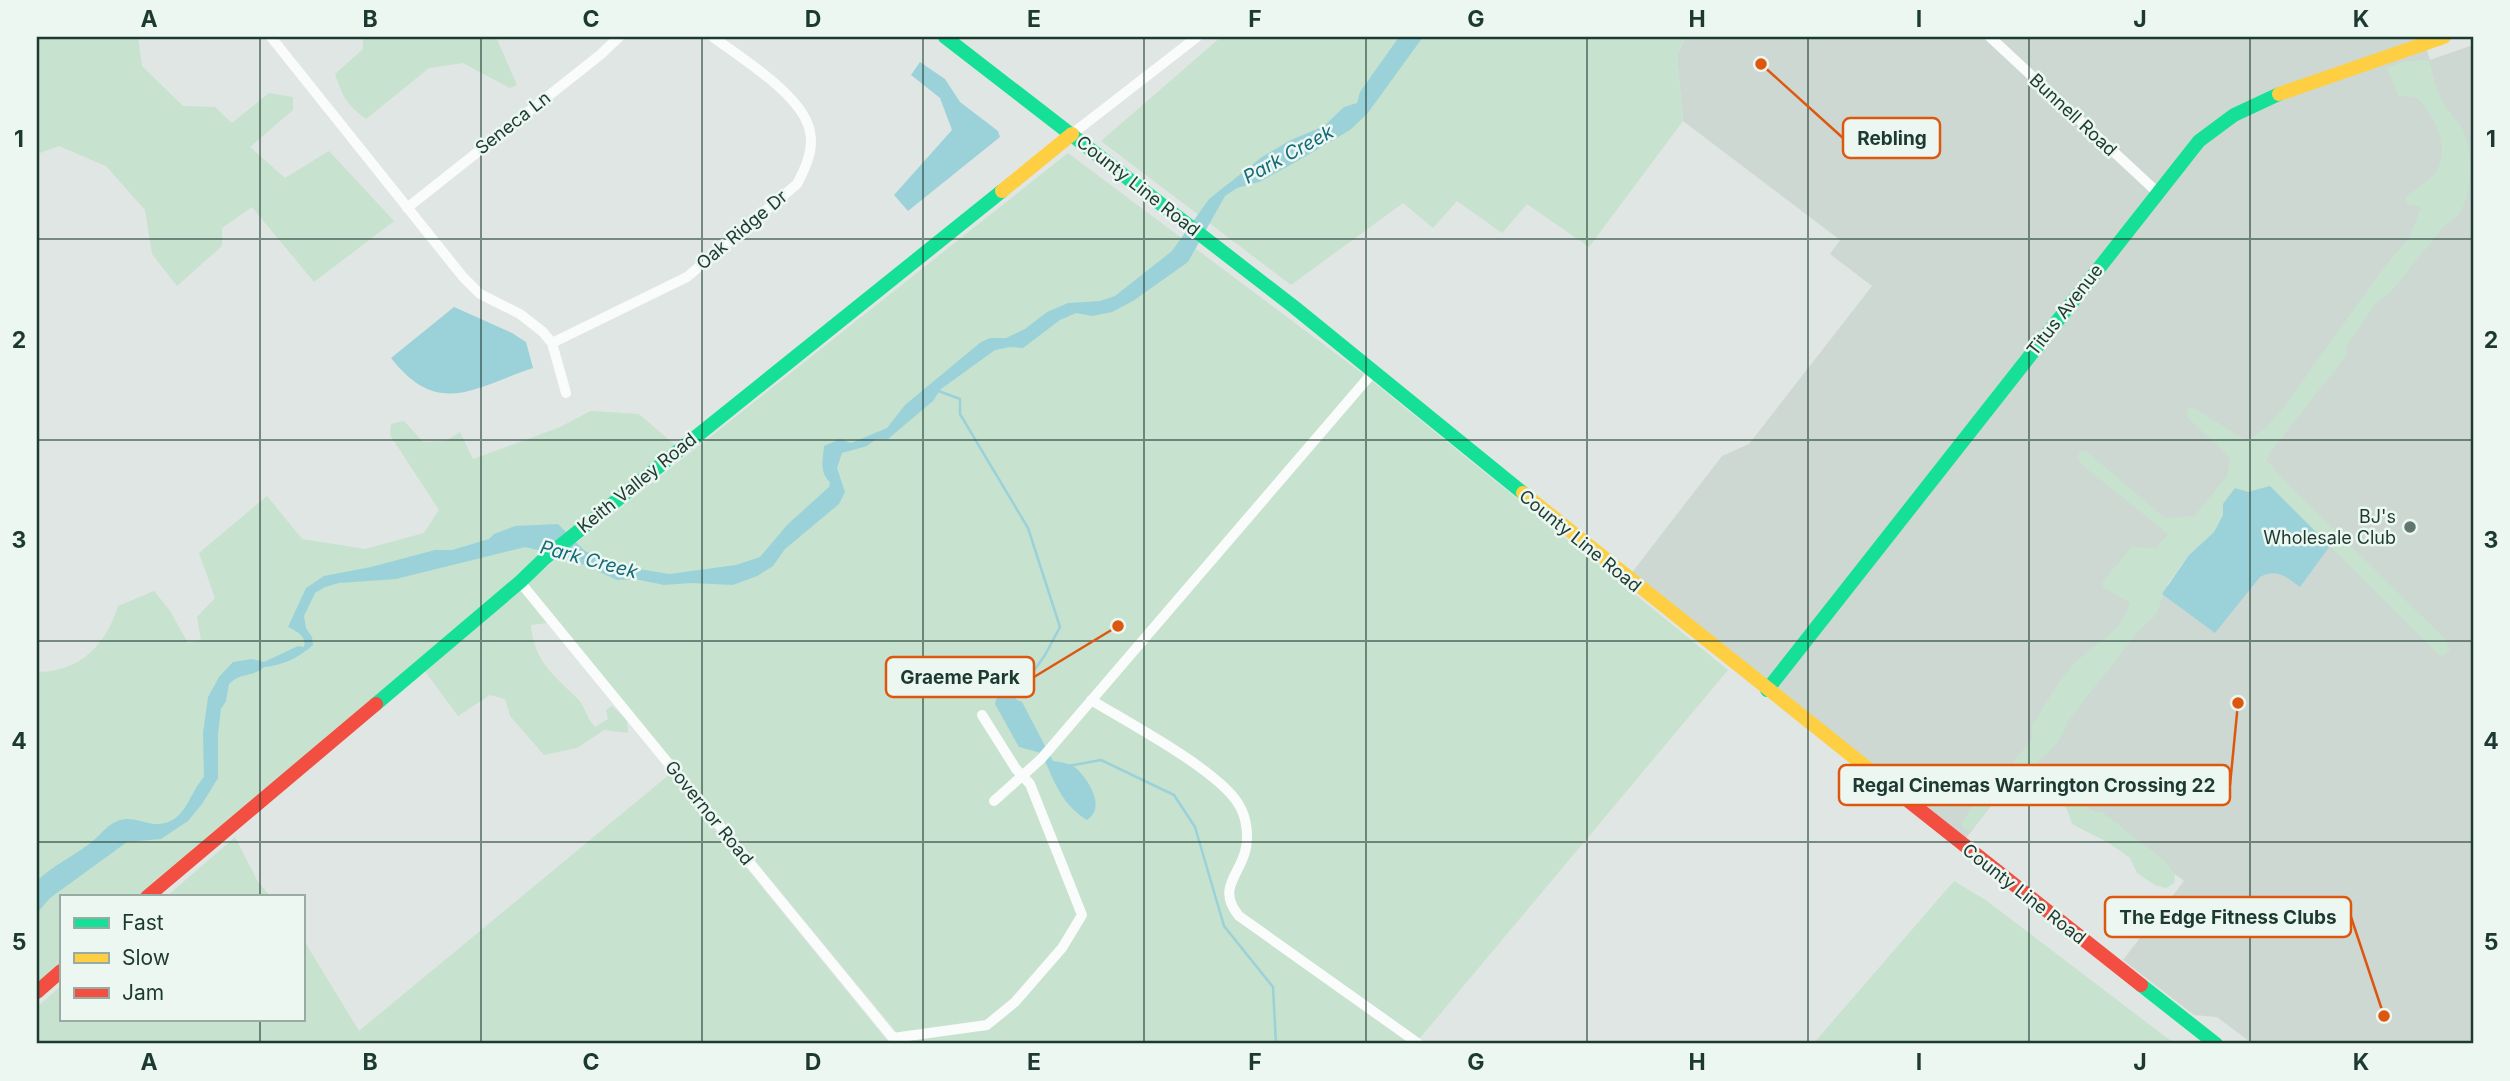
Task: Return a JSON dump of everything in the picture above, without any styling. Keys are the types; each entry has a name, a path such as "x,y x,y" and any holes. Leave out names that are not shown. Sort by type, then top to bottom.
{"street":[{"path":"271,37 463,277 480,294 520,314 543,332 552,343 566,393"},
{"name":"Seneca Ln","path":"407,208 619,37"},
{"name":"Oak Ridge Dr","path":"552,343 687,277 797,184 805,170 810,153 810,131 803,116 776,83 727,41 713,37"},
{"name":"County Line Road","path":"945,37 1205,237 1767,690 2216,1044"},
{"path":"1072,134 1197,37"},
{"name":"Bunnell Road","path":"1990,37 2157,192"},
{"name":"Titus Avenue","path":"1767,690 2199,141 2249,106 2444,37"},
{"name":"Keith Valley Road","path":"150,895 545,558 1072,134"},
{"path":"994,801 1049,750 1374,371"},
{"name":"Governor Road","path":"520,582 896,1041"},
{"path":"1091,700 1203,769 1239,804 1245,822 1245,853 1229,886 1230,897 1238,916 1419,1044"},
{"path":"896,1041 987,1025 1015,1002 1062,948 1082,915 1030,784 982,715"},
{"path":"37,992 60,972"}],"shaded area":[{"path":"1686,37 2423,37 2430,60 2473,45 2473,1044 2253,1044 2217,1017 2194,1015 2123,960 2184,881 2026,761 1966,838 1630,575 1722,456 1749,444 1872,286 1830,254 1840,240 1683,121 1677,55","holes":["2251,467 2214,620 2163,582"]}],"green space":[{"path":"37,37 138,37 142,66 183,106 215,107 232,123 269,93 293,97 293,110 250,147 285,178 329,151 394,221 314,282 252,207 222,228 222,246 177,286 152,254 145,210 106,166 59,146 37,154"},
{"path":"363,37 496,37 517,85 510,88 463,63 429,68 366,119 346,100 335,74 363,49"},
{"path":"1221,37 1686,37 1677,55 1683,121 1589,247 1527,204 1502,233 1457,201 1433,228 1403,203 1291,285 1101,141"},
{"path":"2429,61 2441,97 2466,137 2470,168 2463,207 2457,216 2444,226 2390,293 2377,302 2347,345 2346,356 2267,460 2446,640 2450,649 2440,656 2271,487 2248,492 2223,515 2214,532 2189,555 2167,585 2156,615 2142,627 2068,721 2055,745 2036,764 2038,770 2070,794 2077,794 2085,800 2086,806 2093,812 2102,812 2166,862 2175,874 2174,883 2166,888 2155,885 2137,873 2130,858 2109,843 2072,824 2066,808 2056,797 2035,781 2021,776 2014,775 1973,828 1963,828 1961,823 1983,792 1992,788 2033,738 2031,727 2063,677 2121,622 2130,603 2103,587 2102,582 2132,547 2156,548 2168,534 2081,464 2078,457 2080,451 2086,451 2165,518 2194,516 2228,475 2229,457 2187,417 2190,407 2245,440 2261,431 2283,408 2385,266 2409,238 2421,207 2407,204 2406,197 2436,172 2442,153 2441,142 2434,122 2423,104 2416,97 2398,96 2387,68 2402,62"},
{"path":"1068,153 1367,377 1728,670 1415,1044 906,1044 526,583"},
{"path":"591,411 639,414 676,446 152,895 60,895 60,974 37,994 37,672 66,667 89,654 106,633 118,606 154,591 170,611 188,643 201,641 197,617 215,598 199,553 267,496 302,539 365,549 424,533 439,510 390,435 391,424 404,421 423,442 446,441 460,432 473,459 558,428"},
{"path":"520,587 547,623 531,625 536,649 547,667 580,702 595,727 608,719 606,710 612,706 627,720 628,733 604,730 577,748 544,755 510,716 505,699 490,695 458,716 424,670"},
{"path":"670,774 890,1044 37,1044 37,1007 60,987 60,1021 304,1021 304,941 359,1031"},
{"path":"235,837 258,882 269,895 168,895"},
{"path":"1954,881 1987,901 2175,1044 1813,1044"}],"water":[{"name":"Park Creek","path":"1399,37 1423,37 1367,114 1350,130 1259,182 1237,188 1225,196 1188,262 1133,301 1112,312 1092,316 1076,313 1060,320 1023,348 995,350 941,389 933,401 888,439 876,439 867,446 842,453 837,468 845,492 839,504 785,549 773,566 757,576 733,585 664,585 635,579 617,580 569,558 525,547 396,579 339,583 315,593 304,616 313,645 290,660 264,667 229,684 226,701 221,709 218,734 218,778 188,821 161,839 127,842 50,898 37,913 37,881 112,824 132,819 162,824 180,814 204,777 203,733 208,697 219,677 233,662 252,659 264,662 298,646 304,647 302,637 288,627 306,588 324,576 435,550 452,550 489,539 494,534 515,526 558,524 585,551 615,565 669,574 736,565 760,557 787,525 829,487 830,482 823,470 824,446 840,439 851,443 887,428 905,405 981,342 990,338 1006,338 1025,329 1047,312 1068,303 1100,301 1115,296 1172,251 1209,199 1262,157 1291,140 1324,126 1344,107 1357,103 1360,92"},
{"path":"920,62 945,79 960,102 998,131 1000,137 908,211 894,195 952,130 940,98 911,75"},
{"path":"454,307 526,342 533,368 457,393 441,393 425,388 408,376 391,358"},
{"path":"2270,486 2330,546 2300,587 2286,577 2276,574 2260,577 2215,633 2162,594 2189,555 2214,532 2223,515 2223,504 2235,488 2248,492"},
{"path":"1001,693 1022,702 1053,761 1074,767 1088,782 1096,803 1087,820 1064,798 1041,753 1019,747 995,704"}],"waterway":[{"path":"936,390 960,399 960,414 1028,528 1060,627 1045,655 1013,700"},
{"path":"1068,766 1101,760 1174,795 1195,827 1224,926 1273,987 1276,1044"}],"traffic: fast":[{"path":"945,37 1294,307 1523,493"},
{"path":"1767,690 2199,141 2234,115 2279,94"},
{"path":"376,704 545,558 1002,191"},
{"path":"2141,985 2216,1044"}],"traffic: slow":[{"path":"2279,94 2444,37"},
{"path":"1002,191 1072,134"},
{"path":"1523,493 1901,795"}],"traffic: jam":[{"path":"149,895 376,704"},
{"path":"1901,795 2141,985"},
{"path":"37,992 60,972"}],"place":[{"name":"Rebling","path":"1761,64"},
{"name":"BJ's Wholesale Club","path":"2410,527"},
{"name":"Graeme Park","path":"1118,626"},
{"name":"Regal Cinemas Warrington Crossing 22","path":"2238,703"},
{"name":"The Edge Fitness Clubs","path":"2384,1016"}]}
